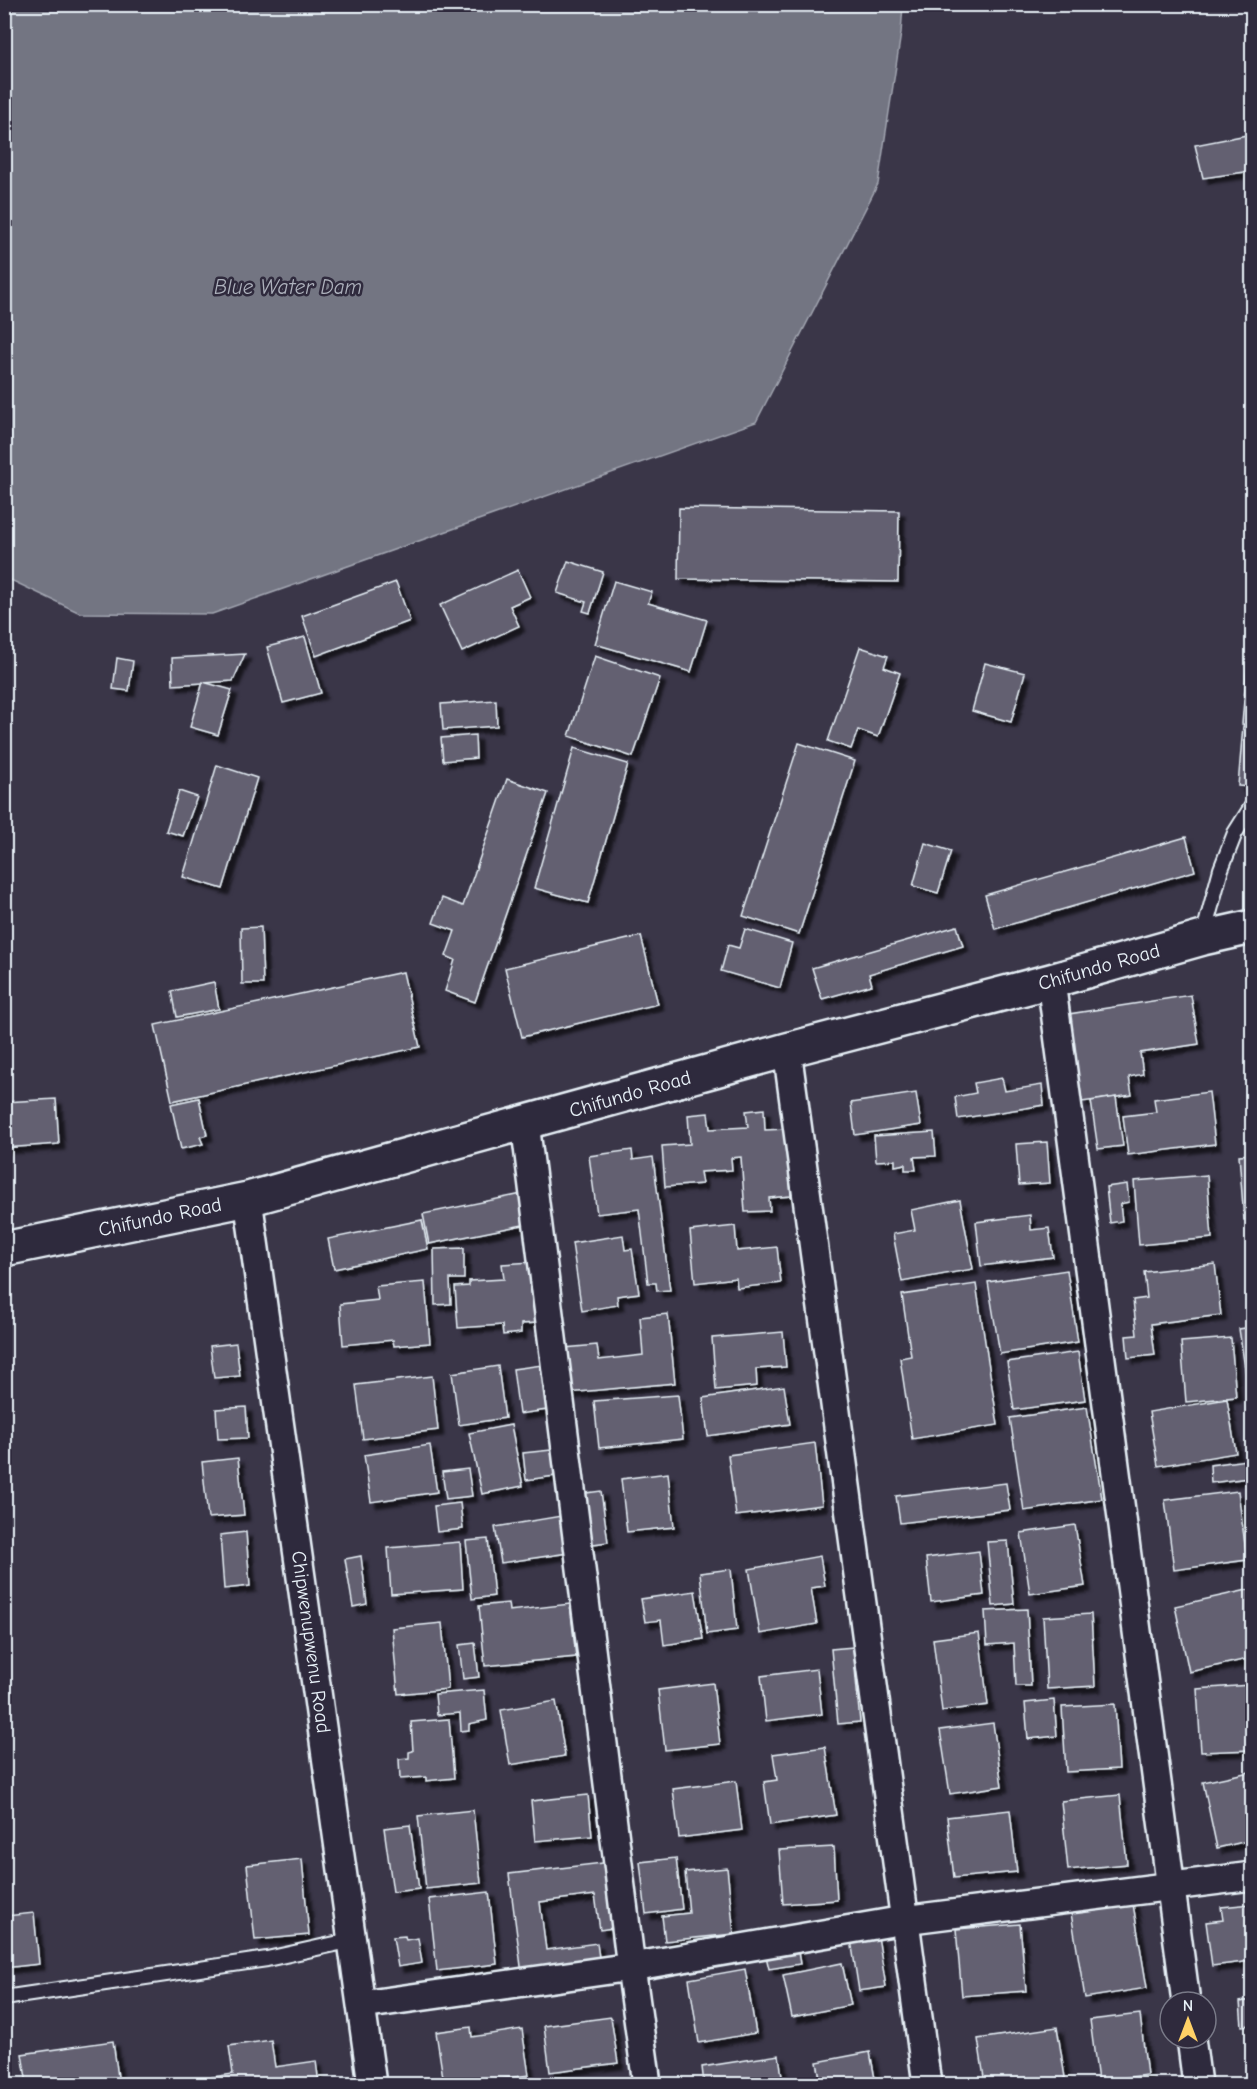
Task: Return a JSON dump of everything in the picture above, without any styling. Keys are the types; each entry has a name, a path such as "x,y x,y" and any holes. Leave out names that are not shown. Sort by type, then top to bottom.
{"street":[{"name":"Chifundo Road","path":"4,1249 248,1199 787,1050 1051,981 1203,938 1252,927"},
{"path":"1051,981 1185,1990"},
{"path":"787,1050 927,2085"},
{"path":"525,1123 647,2085"},
{"name":"Chipwenupwenu Road","path":"248,1199 372,2085"},
{"path":"362,2005 631,1966 904,1920 1252,1876"},
{"path":"1193,2050 1197,2085"}],"lane":[{"path":"1203,938 1228,851 1235,833 1252,806"},
{"path":"4,1998 267,1959 353,1940"}],"water":[{"name":"Blue Water Dam","path":"5,4 903,5 901,33 878,184 756,422 212,614 80,613 11,580 5,582"}],"building":[{"path":"1252,134 1252,171 1203,178 1195,145"},
{"path":"679,508 899,511 898,582 678,579"},
{"path":"568,561 603,572 590,613 583,611 586,602 557,593"},
{"path":"518,570 530,597 510,606 519,626 462,652 440,605"},
{"path":"614,581 652,592 648,603 707,620 691,672 595,644"},
{"path":"396,582 410,621 316,656 302,616"},
{"path":"305,637 321,693 283,703 267,647"},
{"path":"860,647 888,656 884,667 900,673 878,737 858,730 851,749 828,741"},
{"path":"1248,652 1252,652 1252,725 1242,724"},
{"path":"245,654 233,681 173,685 172,658"},
{"path":"595,656 660,678 633,757 569,736"},
{"path":"117,658 133,661 129,691 113,689"},
{"path":"985,663 1025,673 1011,722 972,711"},
{"path":"203,682 232,690 218,735 190,727"},
{"path":"496,700 497,726 443,730 441,704"},
{"path":"1243,726 1252,726 1252,787 1238,786"},
{"path":"475,735 476,758 443,761 441,738"},
{"path":"799,743 855,761 799,934 743,916"},
{"path":"574,748 628,764 588,903 534,888"},
{"path":"217,765 257,778 223,889 183,877"},
{"path":"507,779 548,793 475,1002 445,991 455,960 446,956 455,931 433,923 442,898 463,906"},
{"path":"179,791 197,797 183,836 166,831"},
{"path":"1186,837 1195,871 995,929 985,895"},
{"path":"925,843 951,851 938,893 913,886"},
{"path":"957,926 963,946 869,974 872,985 822,999 812,968"},
{"path":"261,927 263,984 242,984 241,928"},
{"path":"745,929 792,943 780,988 721,971 728,945 739,948"},
{"path":"641,936 658,1004 522,1037 505,968"},
{"path":"403,972 420,1047 172,1101 155,1025"},
{"path":"214,982 219,1009 177,1017 172,991"},
{"path":"1191,995 1199,1044 1140,1053 1143,1074 1129,1077 1132,1095 1082,1102 1069,1014"},
{"path":"1002,1078 1005,1091 1042,1085 1044,1105 958,1119 955,1097 976,1093 974,1083"},
{"path":"1209,1092 1215,1144 1128,1155 1123,1116 1156,1112 1154,1099"},
{"path":"916,1093 921,1125 855,1135 851,1103"},
{"path":"1116,1097 1123,1146 1098,1149 1091,1101"},
{"path":"199,1098 207,1135 200,1137 203,1144 181,1149 171,1104"},
{"path":"56,1099 59,1144 4,1148 4,1102"},
{"path":"764,1109 765,1130 787,1129 791,1196 769,1198 770,1211 745,1212 741,1157 731,1158 732,1170 700,1172 702,1184 665,1187 662,1146 690,1144 688,1115 708,1113 710,1129 748,1127 746,1111"},
{"path":"934,1132 936,1156 914,1157 916,1170 905,1170 905,1164 895,1166 895,1160 876,1161 874,1136"},
{"path":"1047,1142 1050,1183 1019,1185 1016,1144"},
{"path":"632,1150 633,1160 653,1157 670,1290 657,1291 656,1283 648,1283 639,1209 597,1214 589,1156"},
{"path":"1252,1154 1252,1219 1244,1220 1239,1155"},
{"path":"1207,1175 1212,1238 1139,1245 1134,1181"},
{"path":"1127,1184 1129,1202 1120,1204 1122,1221 1110,1223 1106,1187"},
{"path":"527,1193 533,1223 429,1244 423,1214"},
{"path":"960,1200 973,1269 902,1282 893,1234 915,1230 911,1210"},
{"path":"1030,1215 1031,1230 1049,1228 1053,1257 981,1266 976,1222"},
{"path":"422,1220 428,1249 334,1269 328,1239"},
{"path":"735,1226 737,1251 777,1247 781,1283 737,1288 736,1278 695,1283 690,1231"},
{"path":"623,1235 625,1250 632,1249 639,1293 617,1296 618,1305 582,1311 572,1243"},
{"path":"464,1248 464,1279 450,1279 451,1304 435,1305 434,1249"},
{"path":"532,1262 537,1323 521,1324 521,1333 503,1335 502,1325 458,1328 455,1287 469,1286 469,1281 504,1279 502,1264"},
{"path":"1215,1264 1221,1315 1151,1324 1155,1355 1128,1358 1126,1336 1137,1335 1133,1300 1147,1298 1144,1272"},
{"path":"1067,1270 1078,1342 1000,1354 988,1282"},
{"path":"425,1282 430,1343 394,1346 393,1340 343,1345 340,1304 378,1300 376,1286"},
{"path":"976,1284 998,1425 912,1439 900,1358 911,1356 902,1295"},
{"path":"668,1314 675,1383 568,1393 564,1348 597,1345 599,1360 643,1355 640,1317"},
{"path":"1252,1327 1252,1387 1248,1388 1239,1329"},
{"path":"783,1332 786,1367 756,1369 757,1386 716,1390 712,1338"},
{"path":"1231,1338 1236,1397 1186,1402 1181,1342"},
{"path":"236,1343 240,1376 214,1378 210,1346"},
{"path":"1078,1352 1085,1400 1014,1410 1007,1362"},
{"path":"542,1365 547,1410 519,1414 513,1369"},
{"path":"498,1366 505,1418 459,1425 452,1373"},
{"path":"432,1376 438,1430 363,1439 356,1385"},
{"path":"784,1386 790,1424 708,1436 703,1398"},
{"path":"678,1395 683,1439 599,1448 594,1401"},
{"path":"1227,1399 1236,1453 1158,1466 1149,1412"},
{"path":"246,1407 248,1438 218,1439 216,1409"},
{"path":"1087,1407 1102,1499 1024,1511 1010,1418"},
{"path":"511,1425 523,1486 482,1494 469,1433"},
{"path":"815,1443 822,1505 736,1516 728,1455"},
{"path":"430,1445 437,1492 371,1502 364,1455"},
{"path":"551,1450 555,1476 526,1480 523,1453"},
{"path":"238,1458 244,1515 208,1518 202,1462"},
{"path":"1246,1460 1248,1478 1211,1483 1210,1465"},
{"path":"468,1469 472,1496 446,1499 442,1472"},
{"path":"668,1473 674,1527 627,1532 621,1479"},
{"path":"1006,1483 1010,1510 900,1523 896,1496"},
{"path":"1252,1487 1252,1519 1248,1489"},
{"path":"601,1491 608,1542 586,1545 579,1494"},
{"path":"1238,1491 1247,1560 1174,1570 1165,1500"},
{"path":"460,1503 463,1529 437,1532 434,1506"},
{"path":"561,1516 568,1553 501,1563 495,1527"},
{"path":"1075,1525 1085,1586 1030,1594 1021,1533"},
{"path":"246,1532 250,1586 224,1589 220,1535"},
{"path":"488,1539 494,1596 472,1599 466,1541"},
{"path":"1008,1541 1014,1604 993,1606 987,1542"},
{"path":"460,1542 463,1589 391,1594 388,1548"},
{"path":"979,1551 984,1595 931,1602 926,1558"},
{"path":"361,1556 367,1604 353,1607 345,1559"},
{"path":"820,1556 825,1586 811,1588 817,1624 760,1634 749,1569"},
{"path":"731,1569 737,1630 707,1634 700,1573"},
{"path":"1252,1589 1252,1658 1189,1672 1175,1606"},
{"path":"695,1591 703,1639 664,1645 661,1620 645,1622 641,1599"},
{"path":"508,1603 509,1611 570,1604 576,1657 485,1666 479,1606"},
{"path":"1027,1609 1031,1686 1016,1686 1014,1643 987,1645 985,1611"},
{"path":"1091,1614 1095,1686 1047,1689 1043,1617"},
{"path":"442,1623 448,1689 398,1694 392,1628"},
{"path":"979,1633 988,1705 942,1711 933,1639"},
{"path":"475,1643 479,1677 463,1679 459,1645"},
{"path":"853,1647 860,1722 838,1724 831,1649"},
{"path":"817,1669 822,1714 766,1721 761,1676"},
{"path":"713,1683 720,1744 665,1750 658,1690"},
{"path":"1249,1685 1252,1750 1201,1752 1197,1689"},
{"path":"484,1690 487,1720 469,1724 469,1730 461,1731 460,1713 437,1715 435,1694"},
{"path":"1054,1700 1057,1736 1028,1739 1025,1703"},
{"path":"556,1701 565,1756 510,1765 501,1710"},
{"path":"1115,1704 1119,1769 1066,1772 1062,1707"},
{"path":"449,1719 454,1778 426,1781 426,1777 400,1779 399,1759 409,1758 409,1752 413,1751 411,1722"},
{"path":"993,1723 1002,1786 950,1794 940,1730"},
{"path":"825,1747 836,1815 770,1825 764,1782 777,1780 773,1754"},
{"path":"1250,1772 1252,1840 1217,1848 1203,1782"},
{"path":"736,1781 742,1830 679,1838 673,1789"},
{"path":"588,1795 592,1836 535,1841 531,1801"},
{"path":"1120,1795 1127,1864 1068,1870 1061,1801"},
{"path":"473,1810 481,1883 426,1889 418,1816"},
{"path":"1010,1810 1017,1872 954,1878 947,1817"},
{"path":"410,1825 419,1889 393,1892 384,1828"},
{"path":"834,1847 837,1900 783,1904 779,1850"},
{"path":"676,1858 682,1909 646,1914 640,1862"},
{"path":"302,1859 309,1935 255,1940 247,1865"},
{"path":"611,1862 619,1927 600,1930 595,1895 540,1902 546,1950 597,1943 600,1965 522,1974 509,1874"},
{"path":"727,1868 734,1934 665,1941 662,1916 689,1913 685,1872"},
{"path":"489,1892 497,1964 437,1971 429,1899"},
{"path":"1132,1898 1147,1988 1085,1998 1070,1907"},
{"path":"1252,1904 1252,1961 1212,1966 1206,1922 1223,1920 1221,1907"},
{"path":"4,1906 6,1916 34,1913 39,1964 4,1968"},
{"path":"1020,1924 1026,1991 962,1996 956,1929"},
{"path":"405,1936 406,1940 418,1938 422,1963 398,1967 393,1937"},
{"path":"878,1936 886,1987 859,1991 851,1940"},
{"path":"797,1946 800,1964 769,1969 765,1952"},
{"path":"842,1963 851,2005 792,2017 783,1975"},
{"path":"745,1969 756,2033 699,2043 689,1979"},
{"path":"1252,2000 1252,2025 1242,2026 1240,2002"},
{"path":"1140,2014 1147,2075 1098,2081 1090,2020"},
{"path":"611,2017 618,2063 550,2072 544,2026"},
{"path":"471,2027 472,2037 522,2029 529,2075 466,2084 444,2084 436,2032"},
{"path":"1057,2027 1066,2084 985,2084 978,2039"},
{"path":"271,2040 275,2067 316,2061 319,2084 214,2084 212,2077 233,2074 229,2046"},
{"path":"113,2041 119,2084 27,2084 22,2054"},
{"path":"870,2052 876,2084 821,2084 817,2062"},
{"path":"779,2055 783,2084 704,2084 702,2067"}]}
